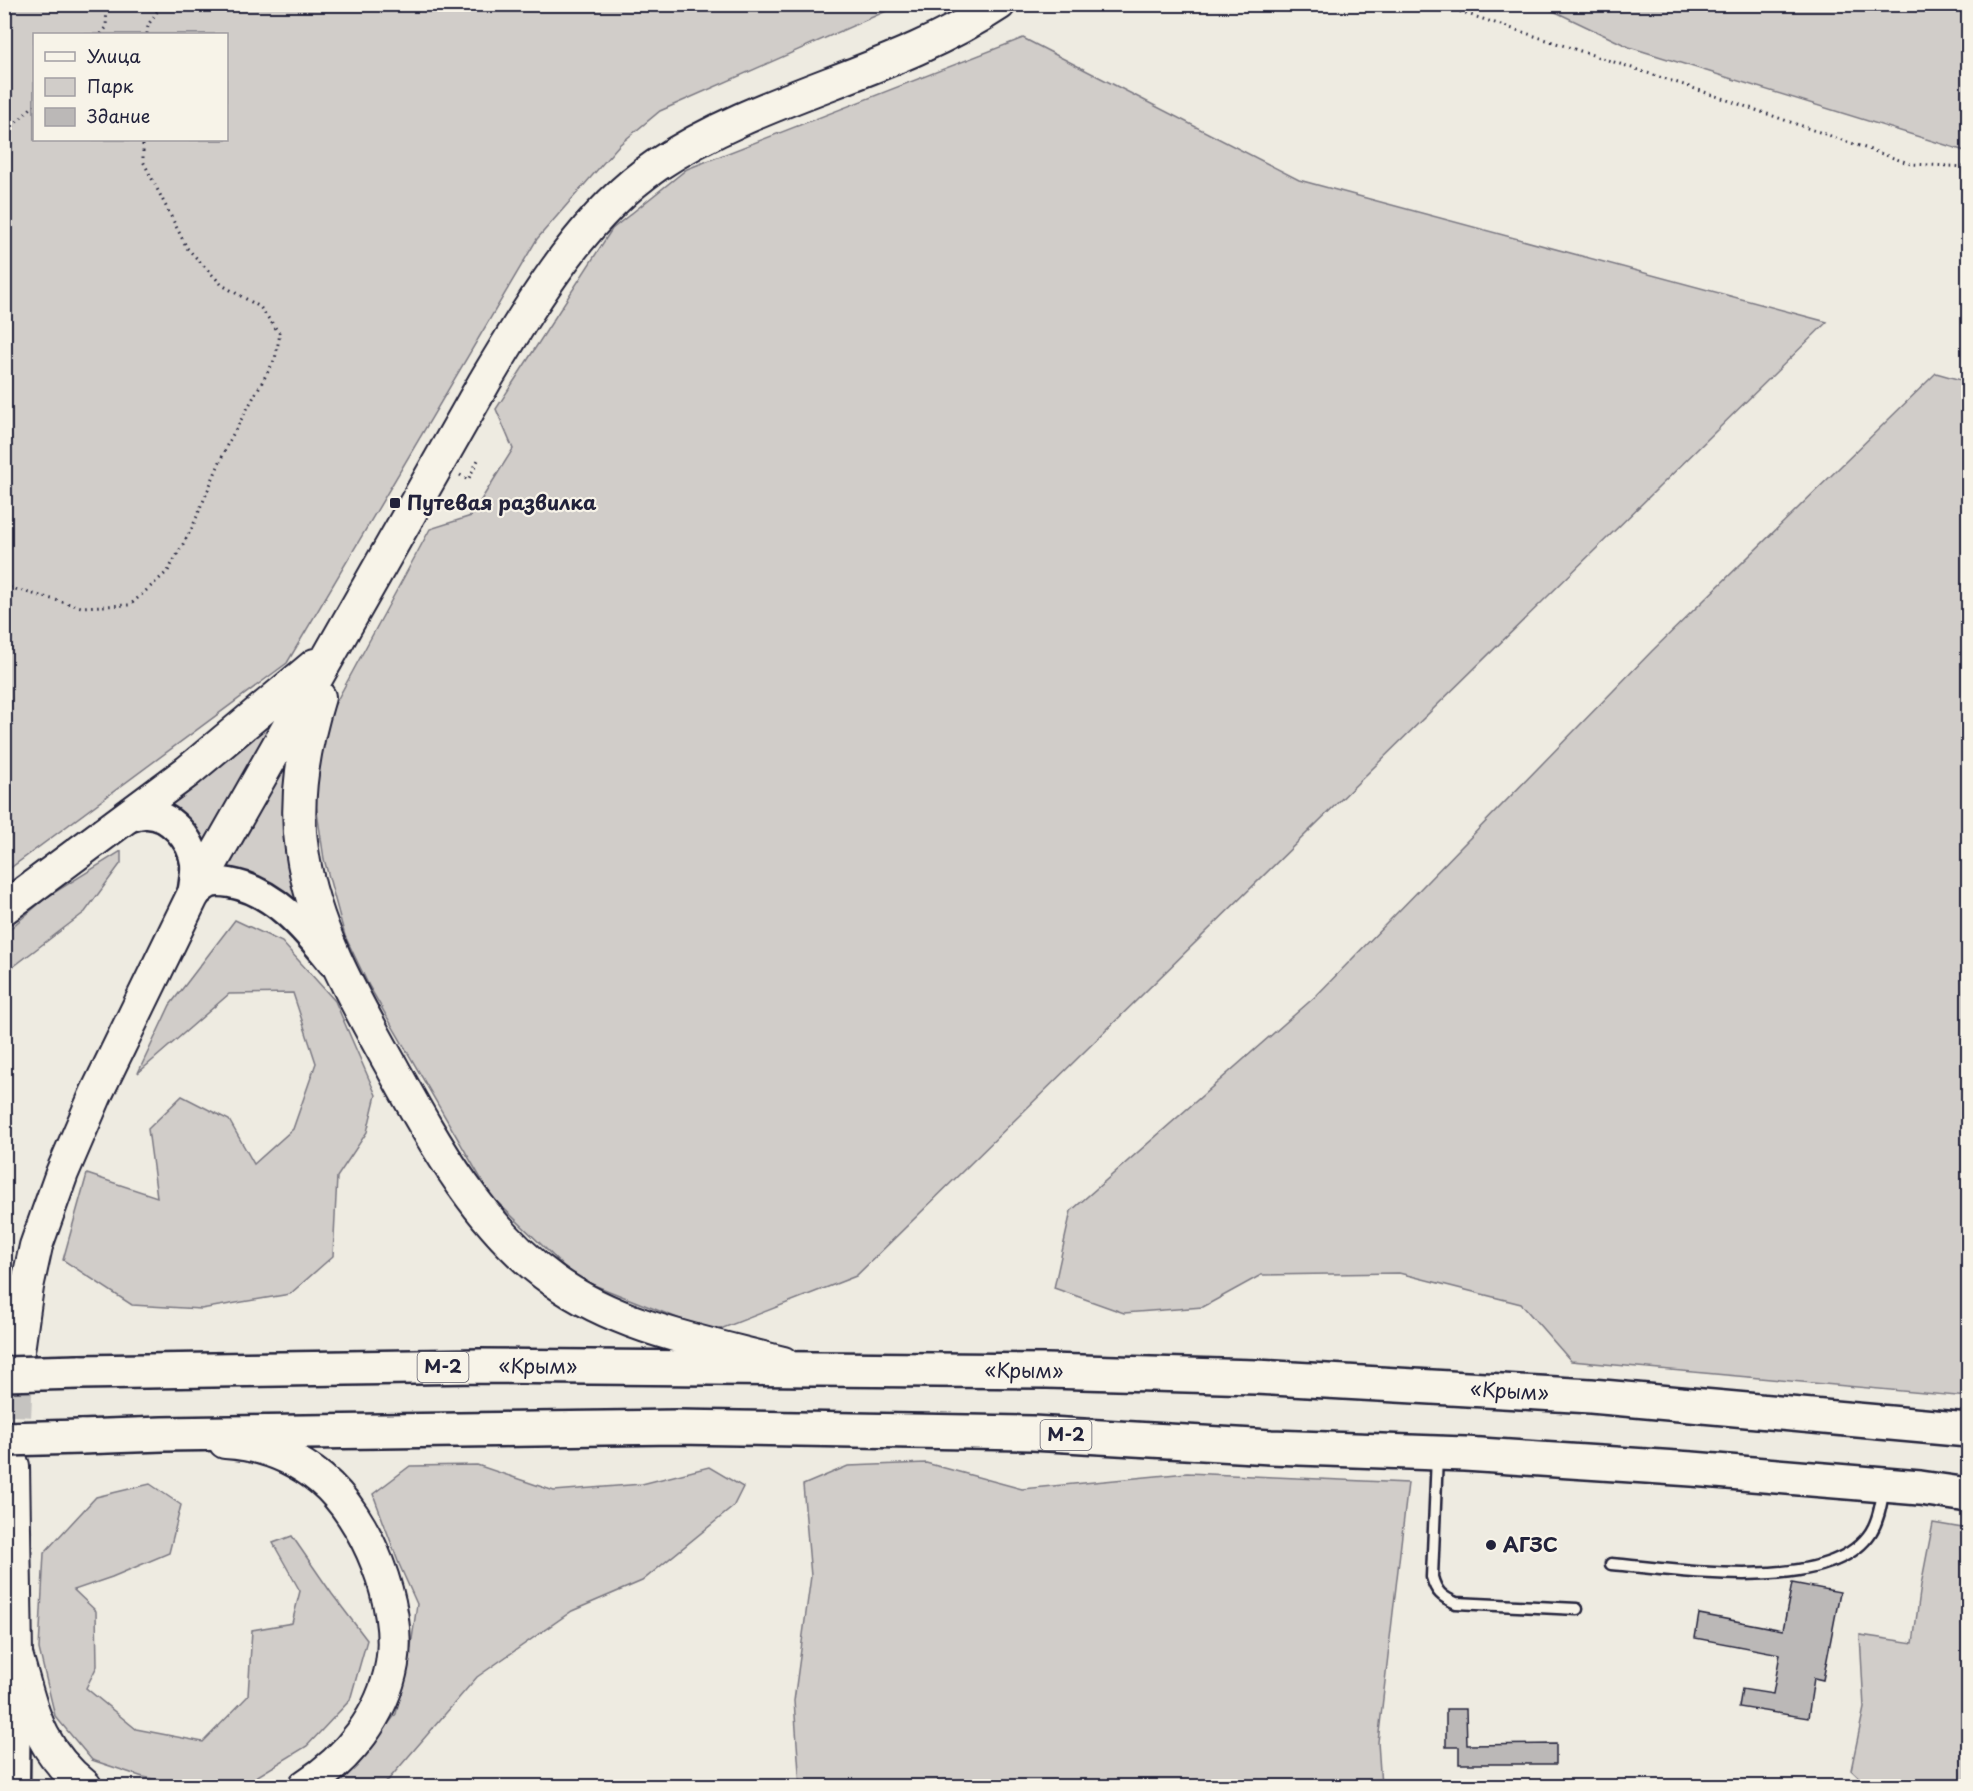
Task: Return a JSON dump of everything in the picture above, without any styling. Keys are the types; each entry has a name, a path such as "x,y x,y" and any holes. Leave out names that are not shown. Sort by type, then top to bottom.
{"highway":[{"name":"«Крым»","path":"11,1363 79,1372 480,1366 1047,1371 1267,1378 1591,1396 1968,1430"},
{"name":"М-2","path":"9,1452 81,1437 162,1434 700,1428 1032,1433 1692,1468 1920,1488 1968,1495"}],"main road":[{"path":"11,1363 36,1246 54,1194 96,1094 192,897 485,381 526,313 560,264 608,208 655,166 710,134 759,111 954,32 999,4"},
{"path":"4,908 187,772 291,687 334,648"},
{"path":"334,648 308,734 301,778 299,811 301,848 310,889 341,974 439,1150 476,1203 534,1264 565,1288 627,1318 690,1339 807,1369"},
{"path":"162,1434 251,1444 277,1452 294,1461 321,1480 338,1497 355,1521 375,1557 389,1600 393,1622 392,1662 386,1687 378,1709 363,1733 332,1767 305,1786"},
{"path":"4,1706 16,1654 9,1452"},
{"path":"1920,1488 1968,1506"},
{"path":"16,1654 42,1737 56,1758 85,1786"}],"street":[{"path":"118,822 146,814 165,818 174,825 183,835 193,854 195,871 192,897"},
{"path":"192,897 212,882 240,885 257,892 301,925 341,974"},
{"path":"15,1786 16,1654"}],"lane":[{"path":"1437,1453 1432,1577 1436,1589 1444,1598 1456,1603 1576,1609"},
{"path":"1611,1564 1734,1574 1768,1574 1820,1565 1841,1558 1860,1545 1871,1532 1879,1514 1885,1485"}],"path":[{"path":"101,33 105,28 107,4"},
{"path":"147,33 148,25 162,4"},
{"path":"1437,4 1684,85 1911,164 1968,167"},
{"path":"4,135 33,106"},
{"path":"4,586 81,607 130,605 168,571 192,528 227,445 275,359 280,334 260,307 222,285 187,248 143,161 143,141"}],"green space":[{"path":"5,4 900,4 660,111 619,145 537,239 287,663 5,872"},
{"path":"1541,5 1968,5 1968,152 1629,47"},
{"path":"1023,38 1299,180 1827,322 856,1276 713,1332 576,1278 491,1196 369,986 345,936 324,859 316,805 314,777 322,728 430,529 471,516 513,449 496,409 612,229 687,169"},
{"path":"1936,373 1968,382 1968,1397 1571,1361 1521,1304 1399,1273 1261,1275 1203,1307 1124,1313 1054,1288 1071,1211 1317,995 1652,651"},
{"path":"282,712 201,849 154,808"},
{"path":"293,751 311,924 221,872"},
{"path":"121,851 121,863 85,912 5,973 5,933 47,897"},
{"path":"235,920 282,942 335,1001 376,1095 367,1132 337,1177 333,1256 290,1294 201,1309 132,1305 63,1260 87,1174 157,1197 148,1129 182,1096 229,1120 254,1164 293,1129 316,1063 293,993 229,994 138,1073 170,1005"},
{"path":"926,1463 1022,1489 1187,1473 1408,1483 1378,1742 1381,1786 800,1786 794,1701 811,1576 803,1485 848,1466"},
{"path":"477,1465 554,1491 642,1484 709,1467 743,1487 733,1507 642,1581 572,1611 477,1677 383,1786 323,1786 357,1764 396,1714 410,1653 417,1604 399,1564 373,1494 410,1466"},
{"path":"150,1484 181,1505 169,1553 74,1590 96,1611 97,1666 86,1688 136,1729 203,1742 248,1696 252,1630 292,1623 300,1591 273,1543 292,1536 367,1640 350,1700 307,1746 253,1779 193,1786 143,1777 92,1760 55,1716 39,1649 44,1553 96,1497"},
{"path":"1933,1523 1968,1529 1968,1786 1868,1786 1851,1770 1864,1708 1860,1635 1913,1643"}],"building":[{"path":"1792,1583 1840,1592 1823,1680 1814,1678 1808,1718 1739,1707 1742,1689 1773,1694 1780,1654 1695,1638 1699,1614 1783,1630"},
{"path":"1446,1709 1466,1709 1467,1745 1556,1744 1556,1764 1459,1764 1459,1747 1446,1747"}],"tunnel":[{"path":"13,1464 18,1351"}],"place":[{"name":"Путевая развилка","path":"395,503"},
{"name":"АГЗС","path":"1491,1545"}]}
